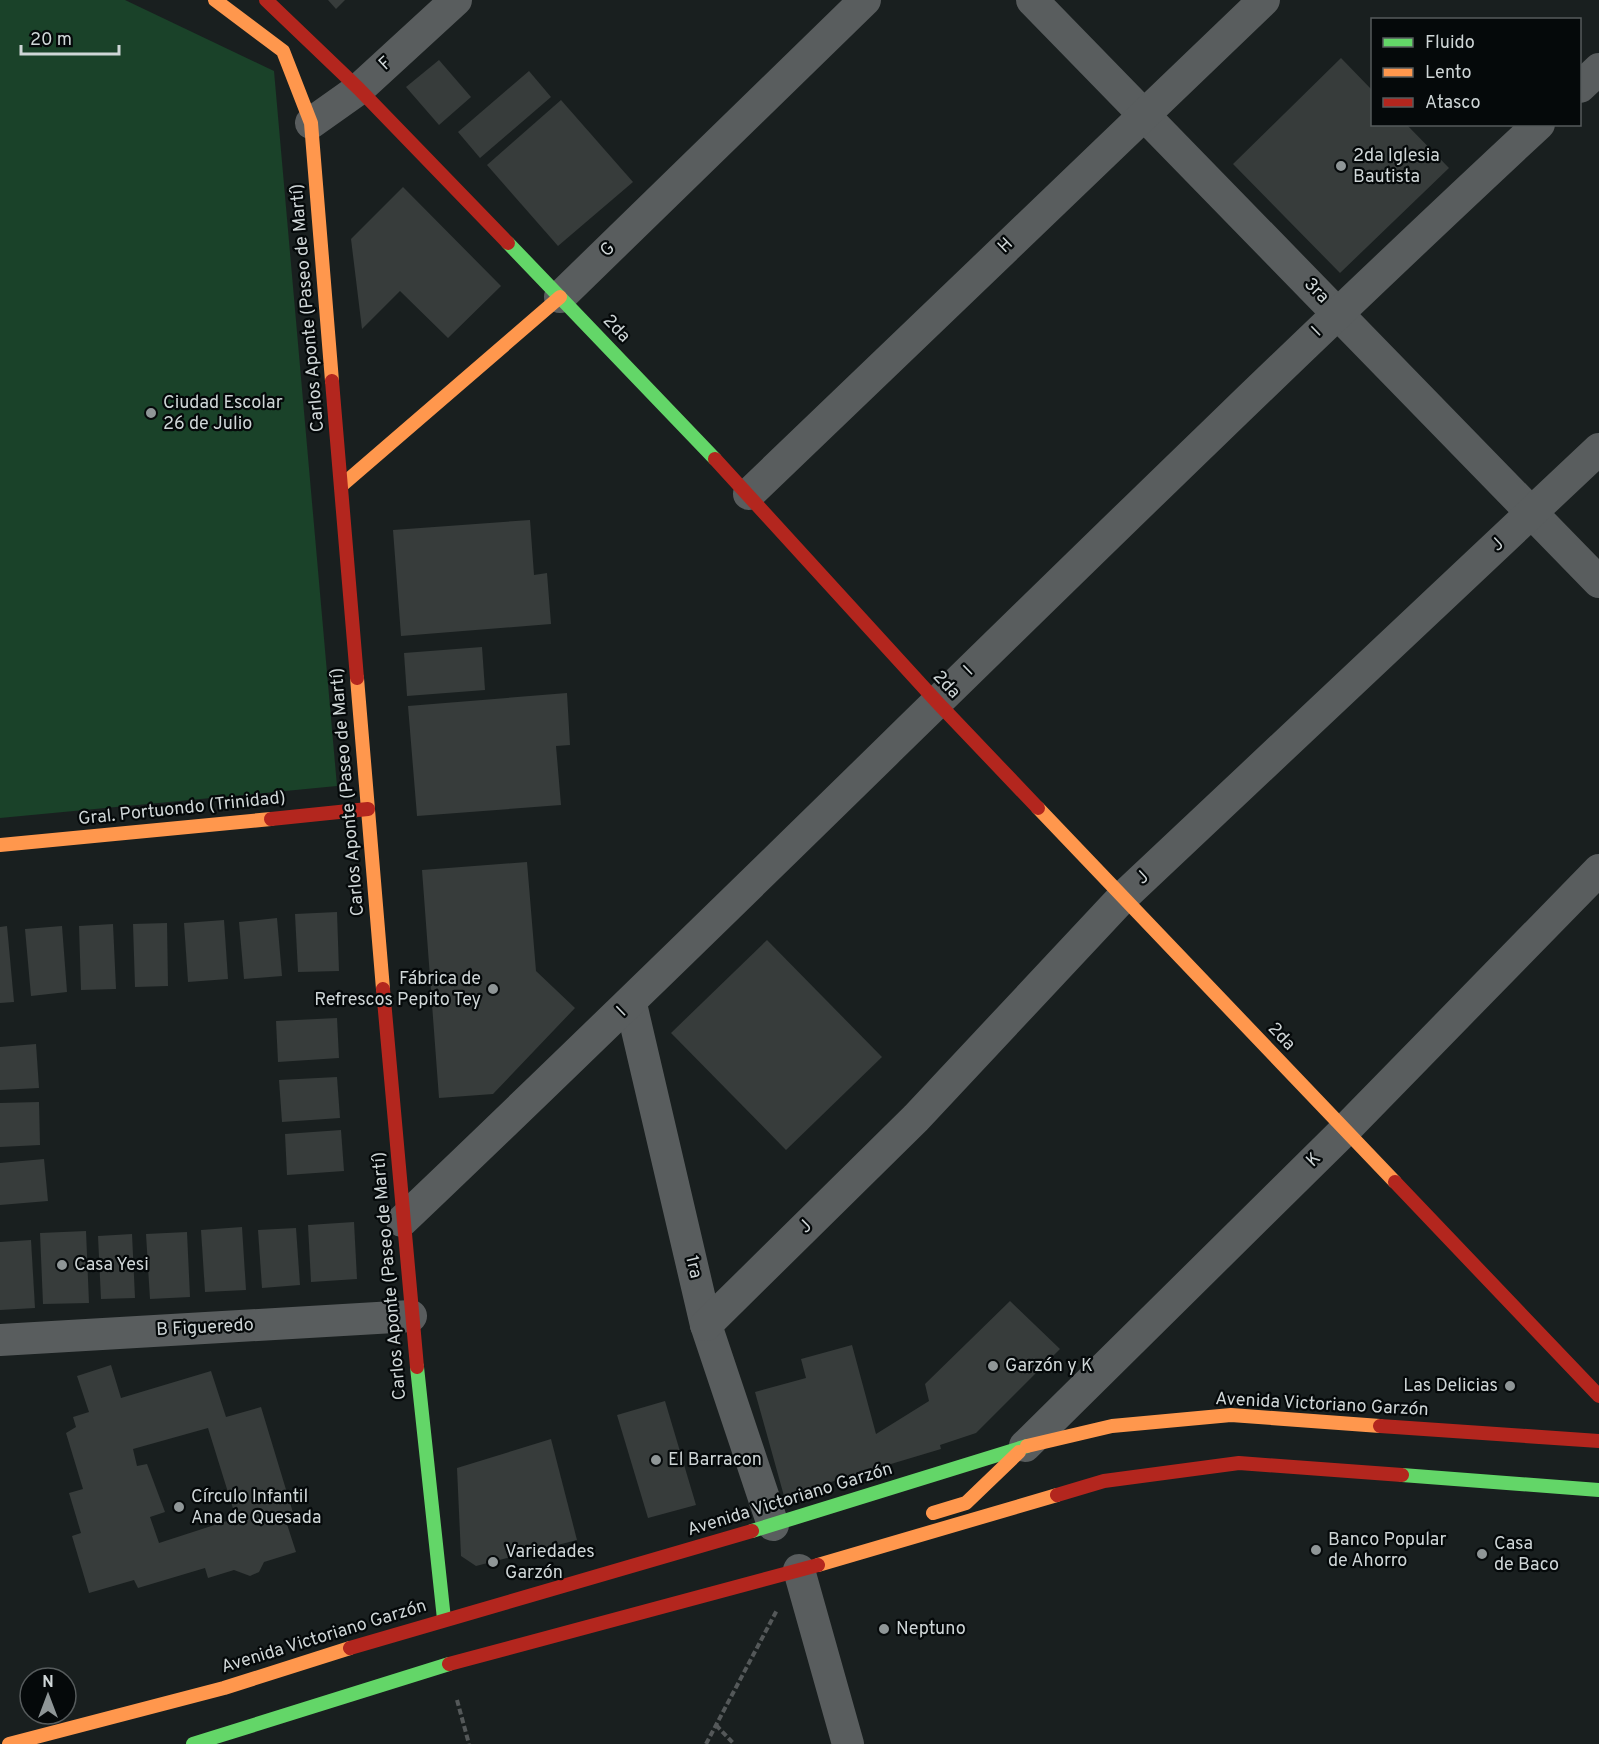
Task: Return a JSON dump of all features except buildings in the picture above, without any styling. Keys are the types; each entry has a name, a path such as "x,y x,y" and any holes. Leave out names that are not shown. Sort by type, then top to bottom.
{"main road":[{"name":"Carlos Aponte (Paseo de Martí)","path":"215,0 283,51 311,123 402,1221 444,1619"},
{"name":"2da","path":"266,0 359,89 749,494 937,702 1599,1396"},
{"name":"G","path":"340,486 560,297"},
{"name":"Gral. Portuondo (Trinidad)","path":"0,845 368,808"},
{"name":"Avenida Victoriano Garzón","path":"9,1744 224,1688 444,1619 773,1525 1025,1446 1112,1426 1231,1414 1599,1441"},
{"path":"920,1517 966,1503 1025,1446"},
{"path":"194,1744 492,1651 856,1555 1104,1481 1239,1463 1599,1491"},
{"path":"856,1555 889,1530"}],"street":[{"name":"F","path":"311,123 359,89 456,0"},
{"name":"G","path":"560,297 865,0"},
{"name":"3ra","path":"1032,0 1145,113 1336,313 1599,582"},
{"name":"H","path":"749,494 1264,0"},
{"path":"1581,86 1599,69"},
{"name":"I","path":"402,1221 631,1004 1336,313 1537,126"},
{"name":"J","path":"706,1325 916,1118 1122,898 1599,449"},
{"name":"K","path":"1025,1446 1346,1129 1599,870"},
{"name":"1ra","path":"631,1004 706,1325 773,1525"},
{"name":"B Figueredo","path":"0,1340 411,1316"},
{"path":"799,1570 848,1744"}],"path":[{"path":"706,1744 779,1607"},
{"path":"456,1700 469,1744"},
{"path":"716,1725 734,1744"}],"green space":[{"name":"Ciudad Escolar 26 de Julio","path":"0,0 125,0 274,71 337,786 0,818"}],"traffic: fast":[{"path":"508,243 715,459"},
{"path":"417,1367 444,1619"},
{"path":"752,1531 1027,1446"},
{"path":"1402,1475 1599,1490"},
{"path":"193,1744 449,1664"}],"traffic: slow":[{"path":"215,0 283,51 311,123 332,381"},
{"path":"341,486 560,297"},
{"path":"357,678 383,989"},
{"path":"1038,808 1395,1182"},
{"path":"0,845 271,819"},
{"path":"1027,1446 1112,1426 1231,1415 1380,1426"},
{"path":"933,1513 966,1503 1019,1452"},
{"path":"818,1565 1057,1495"},
{"path":"9,1744 224,1688 350,1648"}],"traffic: jam":[{"path":"266,0 359,89 508,243"},
{"path":"332,381 357,678"},
{"path":"715,459 937,702 1038,808"},
{"path":"271,819 368,809"},
{"path":"383,989 417,1367"},
{"path":"1395,1182 1599,1396"},
{"path":"1380,1426 1599,1441"},
{"path":"1057,1495 1104,1481 1239,1463 1402,1475"},
{"path":"350,1648 752,1531"},
{"path":"449,1664 818,1565"}],"place":[{"name":"2da Iglesia Bautista","path":"1341,166"},
{"name":"Ciudad Escolar 26 de Julio","path":"151,413"},
{"name":"Fábrica de Refrescos Pepito Tey","path":"493,989"},
{"name":"Casa Yesi","path":"62,1265"},
{"name":"Garzón y K","path":"993,1366"},
{"name":"Las Delicias","path":"1510,1386"},
{"name":"El Barracon","path":"656,1460"},
{"name":"Círculo Infantil Ana de Quesada","path":"179,1507"},
{"name":"Banco Popular de Ahorro","path":"1316,1550"},
{"name":"Casa de Baco","path":"1482,1554"},
{"name":"Variedades Garzón","path":"493,1562"},
{"name":"Neptuno","path":"884,1629"}]}
